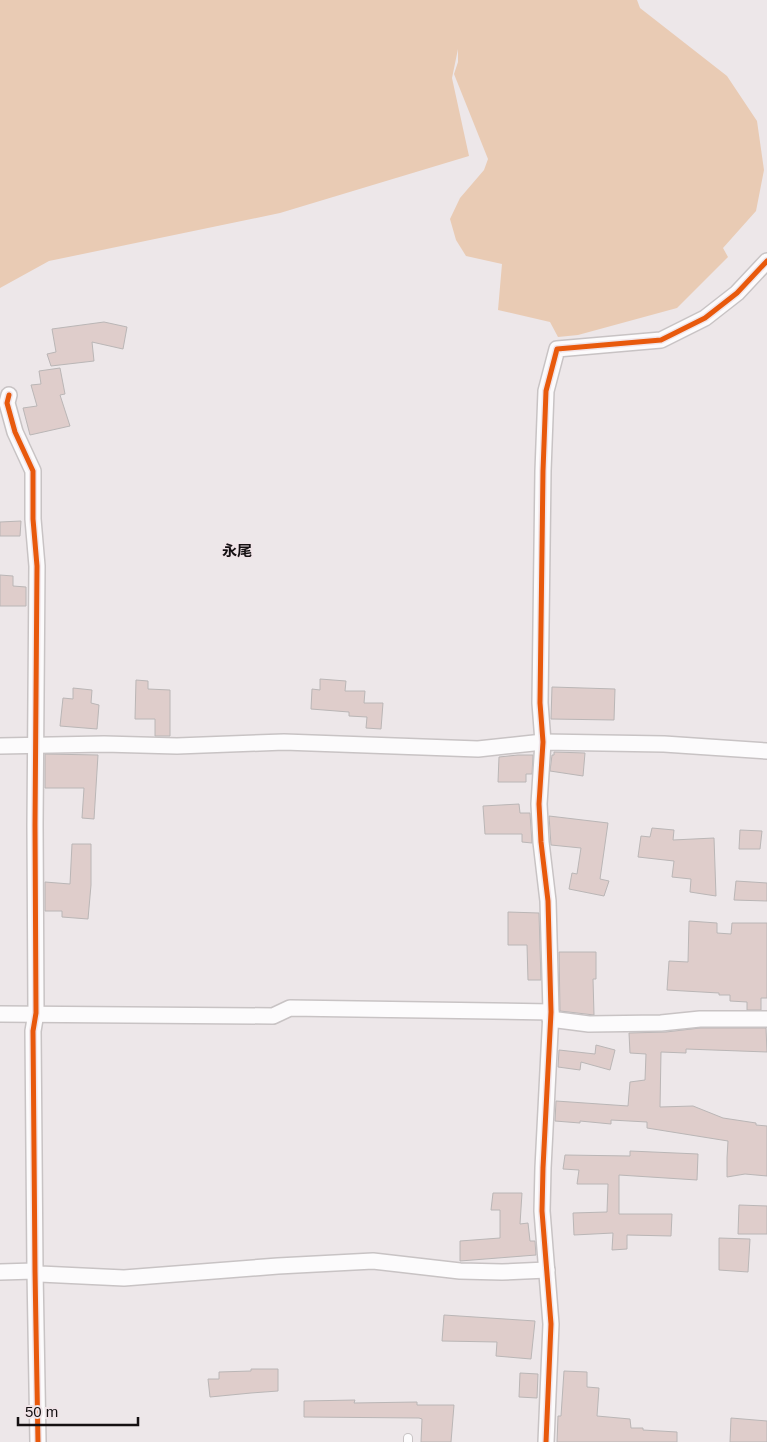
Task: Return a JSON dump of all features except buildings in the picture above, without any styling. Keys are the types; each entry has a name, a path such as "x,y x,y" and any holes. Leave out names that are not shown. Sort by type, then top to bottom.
{"street":[{"path":"546,1442 550,1324 542,1211 542,1168 551,1016 548,901 541,842 539,804 543,742 540,703 546,391 557,349 662,340 712,313 737,293 767,261"},
{"path":"9,395 7,403 15,432 33,471 33,519 37,566 35,746 36,1013 33,1031 38,1442"},
{"path":"0,746 104,744 177,746 284,742 478,749 543,742 664,744 767,751"},
{"path":"0,1014 274,1016 290,1008 551,1016 589,1024 661,1023 700,1019 767,1019"},
{"path":"0,1272 35,1271 40,1274 124,1278 373,1261 460,1271 547,1270"}],"shaded area":[{"path":"0,0 637,0 640,8 727,76 757,121 764,170 756,211 723,248 728,257 677,308 578,335 558,337 550,322 498,310 502,264 466,256 456,240 450,219 460,198 484,170 488,159 454,74 458,62 458,49 452,78 469,156 280,213 49,261 0,288"}],"cycle path":[{"path":"546,1442 551,1324 542,1211 551,1012 548,901 541,842 539,804 543,742 540,703 546,391 557,349 661,340 705,318 737,293 767,261"},
{"path":"9,395 7,403 15,432 33,471 33,519 37,566 36,1013 33,1031 38,1442"}],"district":[{"name":"永尾","path":"237,551"}]}
